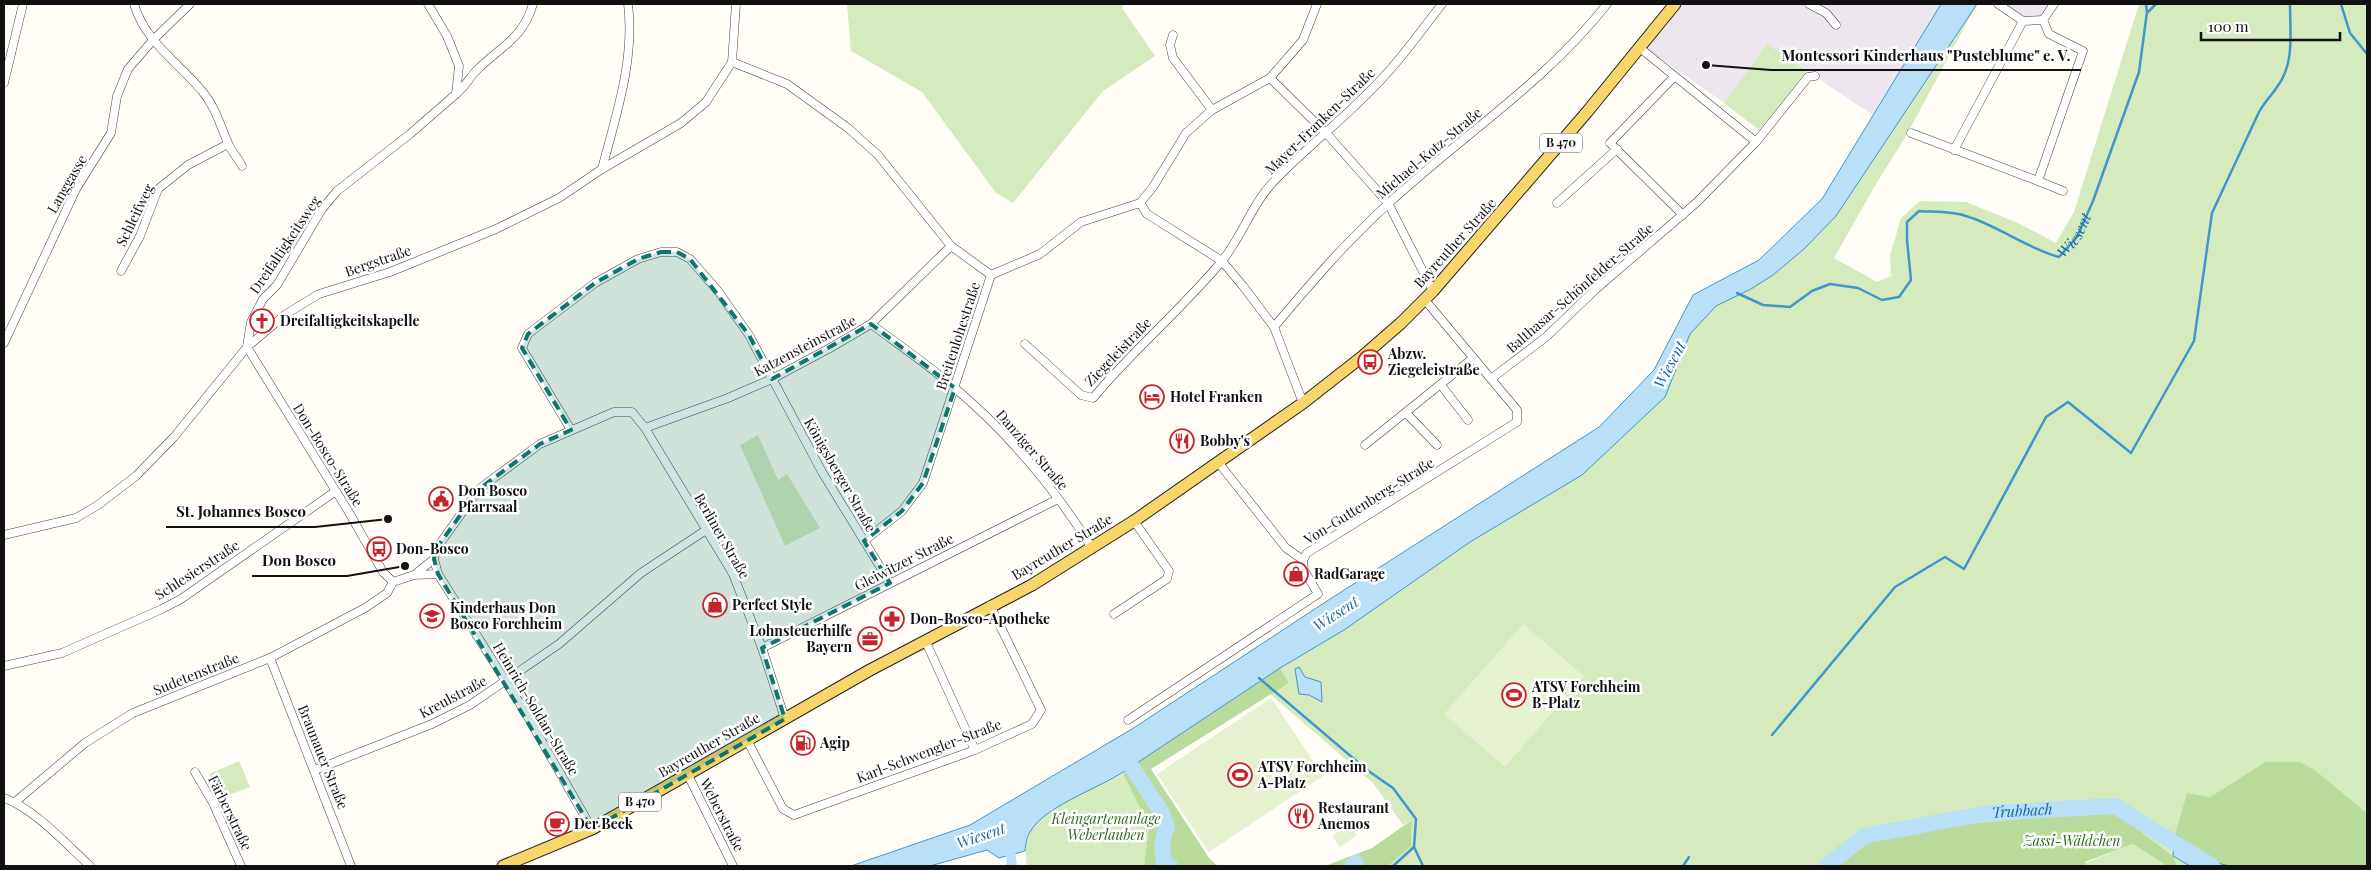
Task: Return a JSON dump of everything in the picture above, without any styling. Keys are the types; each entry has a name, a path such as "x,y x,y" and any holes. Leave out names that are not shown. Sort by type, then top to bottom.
{"main road":[{"name":"Bayreuther Straße","path":"502,866 592,829 925,640 1032,585 1134,521 1303,402 1364,356 1425,300 1488,230 1675,4"}],"street":[{"path":"4,83 23,4"},
{"path":"134,4 142,25 153,40 203,92 221,122 228,144 242,166"},
{"name":"Langgasse","path":"4,343 76,189 111,133 117,96 128,69 153,40 190,4"},
{"path":"428,4 447,36 459,66 456,94"},
{"name":"Dreifaltigkeitsweg","path":"247,347 251,322 263,299 277,285 322,209 337,191 410,134 466,85 477,70 520,32 528,21 533,4"},
{"path":"602,169 623,91 630,22 628,4"},
{"name":"Bergstraße","path":"4,536 76,518 98,505 136,476 174,437 247,347 286,314 319,294 390,272 496,229 559,198 602,169 688,118 706,102 732,62 736,4"},
{"path":"1303,402 1274,327 1222,261 1147,214 1140,203 1153,187 1186,133 1212,110 1270,78 1302,40 1317,4"},
{"name":"Mayer-Franken-Straße","path":"1222,261 1235,243 1257,202 1276,179 1327,134 1388,73 1442,4"},
{"name":"Michael-Kotz-Straße","path":"1274,327 1333,256 1388,203 1551,64 1607,4"},
{"path":"1809,4 1826,13 1836,25"},
{"path":"1998,4 2023,21 2043,20"},
{"path":"2043,20 2054,4"},
{"path":"2038,181 2083,51 2049,34 2043,20"},
{"path":"1954,150 2023,21"},
{"path":"1173,35 1170,46 1173,58 1212,110"},
{"path":"1640,48 1756,142"},
{"path":"732,62 788,84 848,128 878,155 952,246 991,275"},
{"path":"459,66 468,72 477,70"},
{"path":"1674,76 1610,143 1683,215"},
{"name":"Balthasar-Schönfelder-Straße","path":"1492,378 1546,337 1600,285 1683,215 1756,142 1808,77 1815,76"},
{"path":"1270,78 1327,134 1388,203 1433,291"},
{"path":"1911,133 2063,191"},
{"name":"Schleifweg","path":"121,271 140,236 158,189 188,166 228,144"},
{"path":"1557,203 1617,149"},
{"name":"Breitenlohestraße","path":"864,541 902,511 923,483 991,275 1040,254 1081,222 1140,203"},
{"name":"Katzensteinstraße","path":"645,428 728,398 772,379 871,324 952,246"},
{"name":"Königsberger Straße","path":"571,430 522,348 528,334 595,283 638,259 661,252 677,252 690,259 718,291 749,335 822,472 890,583"},
{"name":"Ziegeleistraße","path":"1025,344 1081,395 1093,398 1113,374 1135,354 1222,261"},
{"name":"Von-Guttenberg-Straße","path":"1128,720 1318,594 1304,570 1303,560 1308,554 1517,422 1517,410 1425,300"},
{"name":"Danziger Straße","path":"871,324 955,388 1001,431 1058,499 1092,548"},
{"name":"Don-Bosco-Straße","path":"247,347 336,491 383,572 393,582"},
{"path":"1365,445 1473,358"},
{"path":"1441,385 1468,420"},
{"path":"414,575 434,559 436,549 479,489 540,444 614,412 632,412 645,428"},
{"path":"1406,413 1437,445"},
{"name":"Berliner Straße","path":"645,428 733,574 762,648 786,718"},
{"path":"1218,462 1286,548 1303,560"},
{"name":"Schlesierstraße","path":"4,666 62,653 162,609 181,598 336,491"},
{"name":"Gleiwitzer Straße","path":"762,648 1058,499"},
{"name":"Bayreuther Straße","path":"1114,614 1167,579 1169,571 1134,521"},
{"name":"Kreulstraße","path":"315,770 432,724 470,705 559,644 641,573 706,530"},
{"name":"Heinrich-Soldan-Straße","path":"434,559 438,574 524,710 592,829"},
{"path":"393,582 414,575 438,574"},
{"name":"Sudetenstraße","path":"15,802 85,742 133,713 270,658 365,608 387,593 393,582"},
{"name":"Karl-Schwengler-Straße","path":"747,740 783,809 794,815 975,750 1032,724 1041,710 990,605"},
{"path":"925,640 975,750"},
{"name":"Braunauer Straße","path":"270,658 351,866"},
{"name":"Färberstraße","path":"195,772 213,802 241,866"},
{"name":"Weberstraße","path":"688,775 733,866"},
{"path":"4,798 15,802 56,834 90,866"}],"highlighted area":[{"path":"661,252 677,252 690,259 749,335 772,379 871,324 955,388 923,483 902,511 864,541 890,583 762,648 785,719 592,829 438,574 434,559 436,549 479,489 540,444 571,430 522,348 528,334 595,283 638,259"}],"shaded area":[{"path":"1673,4 1941,4 1873,115 1768,45 1724,103 1642,45"},
{"path":"1997,4 2054,4 2046,18 2023,19"}],"green space":[{"path":"847,4 1124,4 1122,8 1155,56 1103,91 1013,203 996,193 922,92 851,51"},
{"path":"1977,4 1906,136 1834,258 1877,282 1891,276 1890,256 1901,218 1920,201 1966,202 2018,223 2056,243 2074,212 2139,4 2367,4 2367,813 2315,770 2265,762 2210,797 2187,794 2175,834 2173,856 2114,811 1951,825 1908,832 1864,836 1827,866 1388,866 1411,845 1412,820 1403,825 1373,783 1270,694 1289,683 1280,668 1344,630 1470,542 1582,475 1665,397 1690,334 1716,306 1751,289 1773,275 1804,249 1928,77"},
{"path":"1767,44 1807,71 1759,130 1724,103"},
{"path":"758,435 778,480 787,474 820,528 785,546 740,445"},
{"name":"ATSV Forchheim B-Platz","path":"1523,624 1584,676 1505,767 1444,714"},
{"path":"1280,668 1289,683 1151,769 1209,858 1218,866 1144,866 1149,826 1123,774"},
{"name":"ATSV Forchheim A-Platz","path":"1271,698 1323,776 1209,852 1157,774"},
{"path":"239,761 250,787 219,799 209,774"},
{"path":"2265,762 2300,762 2315,770 2367,813 2367,866 2230,866 2217,863 2175,834 2187,793 2210,797"},
{"name":"Kleingartenanlage Weberlauben","path":"1123,774 1149,826 1144,866 1027,866 1026,840 1036,823 1058,806"},
{"name":"Zassi-Wäldchen","path":"2114,811 2173,856 2177,866 2167,866 2133,844 2085,862 2087,866 1827,866 1864,836 1908,832 1951,825"},
{"path":"1412,820 1411,846 1388,866 1325,866 1372,848"},
{"path":"1349,823 1357,835 1340,847 1332,836"},
{"path":"2133,844 2167,866 2087,866 2085,863"},
{"path":"2173,856 2190,866 2177,866"}],"water":[{"path":"1941,4 1977,4 1836,216 1804,249 1773,275 1751,289 1716,306 1690,334 1665,397 1582,475 1470,542 1344,630 1280,668 1125,771 1049,812 1030,832 1025,851 999,858 987,850 930,866 851,866 970,825 1132,729 1327,601 1599,427 1654,370 1693,295 1759,260 1822,199"},
{"path":"1299,667 1305,677 1321,682 1322,702 1309,695 1299,694 1295,669"},
{"path":"2175,834 2217,863 2230,866 2190,866 2173,856"}],"waterway":[{"name":"Wiesent","path":"1737,293 1763,305 1790,307 1812,291 1830,284 1858,288 1882,300 1899,297 1911,280 1907,222 1919,211 1961,214 1990,225 2035,248 2059,257 2077,237 2093,201 2139,72 2147,12 2146,4"},
{"path":"2148,12 2156,4"},
{"path":"1772,735 1895,587 1945,557 1964,569 2046,417 2068,402 2131,453 2194,341 2212,213 2259,112 2283,78 2287,68 2291,36 2290,4"},
{"path":"2341,4 2350,33 2367,54"},
{"path":"1259,678 1367,770 1393,788 1416,819 1414,847 1423,866"},
{"path":"1124,755 1162,813 1167,827 1162,845 1164,864 1170,866"},
{"name":"Trubbach","path":"1827,866 1864,836 1987,813 2115,806 2212,866"},
{"path":"1009,842 1012,866"},
{"path":"1393,866 1414,847"},
{"path":"1683,866 1689,857"},
{"path":"1352,866 1356,863"}],"place":[{"name":"Montessori Kinderhaus \"Pusteblume\" e. V.","path":"1706,65"},
{"name":"Dreifaltigkeitskapelle","path":"262,321"},
{"name":"Abzw. Ziegeleistraße","path":"1370,362"},
{"name":"Hotel Franken","path":"1152,397"},
{"name":"Bobby's","path":"1182,441"},
{"name":"Don Bosco Pfarrsaal","path":"441,499"},
{"name":"St. Johannes Bosco","path":"388,519"},
{"name":"Don-Bosco","path":"379,549"},
{"name":"Don Bosco","path":"405,566"},
{"name":"RadGarage","path":"1296,574"},
{"name":"Perfect Style","path":"715,605"},
{"name":"Kinderhaus Don Bosco Forchheim","path":"432,616"},
{"name":"Don-Bosco-Apotheke","path":"892,619"},
{"name":"Lohnsteuerhilfe Bayern","path":"870,639"},
{"name":"ATSV Forchheim B-Platz","path":"1514,695"},
{"name":"Agip","path":"803,743"},
{"name":"ATSV Forchheim A-Platz","path":"1240,775"},
{"name":"Restaurant Anemos","path":"1301,816"},
{"name":"Der Beck","path":"557,824"}]}
